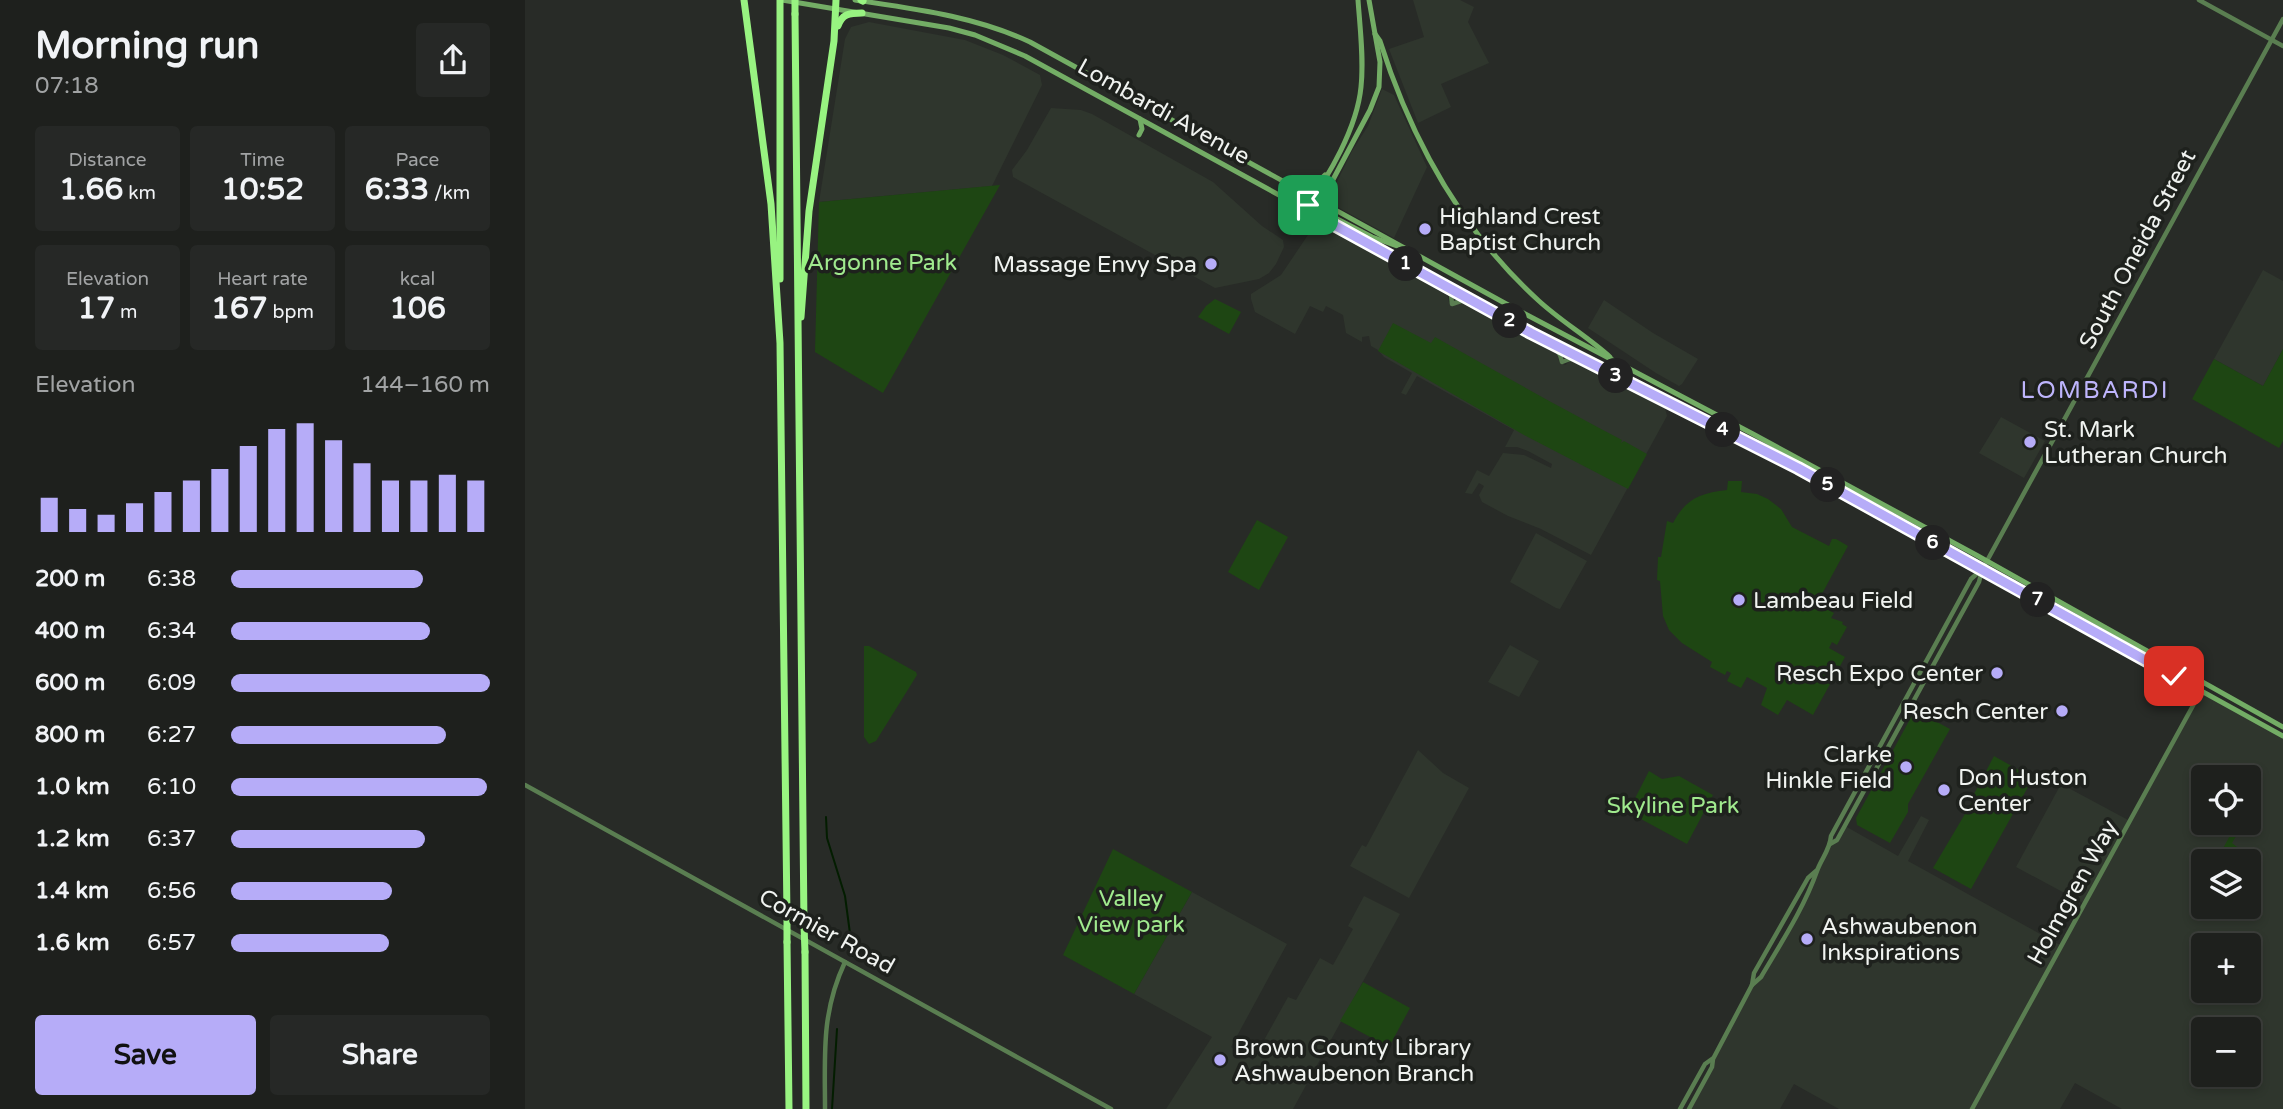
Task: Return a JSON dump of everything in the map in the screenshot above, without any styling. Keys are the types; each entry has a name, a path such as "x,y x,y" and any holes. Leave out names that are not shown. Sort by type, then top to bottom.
{"highway":[{"path":"744,0 771,204 782,377 787,1109"},
{"path":"780,343 781,0"},
{"path":"795,0 804,952 808,1109"},
{"path":"798,384 809,211 834,41 836,4"},
{"path":"834,41 842,17 849,13 862,13"}],"main road":[{"name":"Lombardi Avenue","path":"781,0 836,4 862,13 941,26 986,39 1025,56 1305,209"},
{"name":"Lombardi Avenue","path":"860,0 953,16 1016,36 1314,198 1317,208 1443,285 1553,345 1786,462 2283,736"},
{"path":"1305,209 1314,198 1351,128 1360,96 1362,80 1358,0"},
{"path":"1305,209 1317,208 1377,93 1381,69 1369,0"},
{"path":"1375,34 1420,145 1461,213 1502,263 1538,300 1608,355 1614,363"},
{"path":"1138,117 1142,129 1139,135"},
{"path":"1142,129 1154,125"},
{"path":"1303,192 1312,188 1328,173"},
{"name":"Lombardi Avenue","path":"1317,208 1403,247 1614,363 1753,433 2283,727"}],"street":[{"path":"2199,0 2283,46"},
{"name":"South Oneida Street","path":"1689,1109 1752,985 1754,973 1808,878 1817,870 1831,845 1831,836 1959,602 1974,576 1982,570 2283,19"},
{"path":"1443,285 1451,295 1453,304 1463,300 1476,302"},
{"path":"1553,345 1562,362 1583,359"},
{"name":"Holmgren Way","path":"1972,1109 2201,691"},
{"name":"Cormier Road","path":"525,785 1111,1109"},
{"path":"825,1109 825,1029 836,982 845,962"},
{"name":"South Oneida Street","path":"1680,1109 1706,1063 1713,1059"}],"shaded area":[{"path":"1413,0 1460,0 1474,7 1468,22 1489,63 1441,84 1451,107 1418,123 1389,49 1424,37"},
{"path":"869,22 965,40 1003,55 1040,75 1042,85 992,186 819,202 845,39 851,27"},
{"path":"1382,89 1394,95 1427,167 1394,238 1332,204 1329,198 1352,151 1368,126"},
{"path":"1051,108 1081,110 1092,114 1213,182 1262,226 1283,240 1284,247 1276,264 1269,273 1259,279 1215,288 1013,177 1012,170"},
{"path":"1316,223 1333,228 1411,271 1447,293 1449,302 1456,305 1464,302 1519,330 1557,353 1559,361 1565,365 1576,361 1665,408 1667,416 1591,555 1482,502 1479,495 1484,486 1479,483 1472,494 1465,493 1477,470 1489,476 1503,453 1524,455 1551,468 1552,464 1528,451 1505,447 1514,430 1417,376 1406,395 1401,393 1412,373 1371,346 1369,336 1362,337 1362,342 1346,333 1343,315 1326,306 1323,312 1310,306 1295,334 1255,312 1251,294 1281,275"},
{"path":"2263,270 2283,281 2283,349 2263,386 2214,359"},
{"path":"1604,300 1698,359 1682,384 1679,386 1656,373 1588,328"},
{"path":"2001,417 2045,441 2024,478 1979,453"},
{"path":"1536,533 1587,561 1560,609 1510,582"},
{"path":"1510,645 1539,661 1519,697 1488,682"},
{"path":"2201,691 2283,736 2283,1109 2122,1109 2075,1083 2060,1109 1839,1109 1794,1084 1780,1109 1689,1109 1752,985 1761,977 1807,896 1830,844 1837,840 1845,826 1898,856 1921,816 1929,820 1908,861 2062,946 2085,904 2016,867 2061,784 2130,821"},
{"path":"1418,750 1443,773 1469,788 1409,898 1350,866 1362,845 1366,847"},
{"path":"1192,892 1287,944 1231,1047 1253,1060 1288,997 1296,1000 1320,958 1333,965 1353,929 1348,926 1364,896 1400,914 1293,1109 1166,1109 1212,1037 1134,994"}],"green space":[{"name":"Argonne Park","path":"1000,185 883,393 815,352 819,202"},
{"path":"1215,299 1241,312 1229,334 1198,317"},
{"path":"1393,323 1431,343 1435,337 1622,440 1621,443 1624,441 1647,454 1628,489 1524,435 1378,351"},
{"path":"2283,349 2283,441 2279,448 2192,399 2214,359 2263,386"},
{"name":"Lambeau Field","path":"1728,481 1742,481 1741,492 1768,499 1781,509 1792,527 1829,546 1832,539 1836,539 1848,546 1817,603 1834,613 1831,618 1843,622 1847,627 1837,645 1832,642 1829,648 1845,657 1813,715 1787,700 1778,715 1761,705 1767,688 1747,677 1741,688 1727,681 1731,673 1727,671 1725,675 1710,667 1712,662 1682,643 1669,630 1663,616 1660,581 1657,580 1658,557 1661,557 1667,521 1673,523 1694,499 1708,493 1727,490"},
{"path":"1257,520 1288,537 1259,590 1228,572"},
{"path":"864,646 869,646 917,675 876,741 869,744 864,737"},
{"name":"Clarke Hinkle Field","path":"1915,710 1950,729 1908,804 1908,812 1890,843 1857,825 1856,818"},
{"path":"1994,756 2033,778 1971,889 1933,868 1975,797 1974,794"},
{"name":"Skyline Park","path":"1649,771 1662,779 1679,776 1713,795 1687,844 1628,812"},
{"path":"2230,835 2237,835 2232,843 2240,849 2223,849"},
{"name":"Valley View park","path":"1113,849 1192,892 1134,994 1063,955"},
{"path":"1363,982 1410,1008 1389,1047 1340,1021"}],"waterway":[{"path":"826,817 827,838 845,896 853,956"},
{"path":"832,1109 837,1029"}],"place":[{"name":"Highland Crest Baptist Church","path":"1425,229"},
{"name":"Massage Envy Spa","path":"1211,264"},
{"name":"St. Mark Lutheran Church","path":"2030,442"},
{"name":"Lambeau Field","path":"1739,600"},
{"name":"Resch Expo Center","path":"1997,673"},
{"name":"Resch Center","path":"2062,711"},
{"name":"Clarke Hinkle Field","path":"1906,767"},
{"name":"Don Huston Center","path":"1944,790"},
{"name":"Ashwaubenon Inkspirations","path":"1807,939"},
{"name":"Brown County Library Ashwaubenon Branch","path":"1220,1060"}],"district":[{"name":"LOMBARDI","path":"2095,390"}],"route":[{"path":"1308,205 1305,209 1531,333 1786,462 2174,676"}]}
